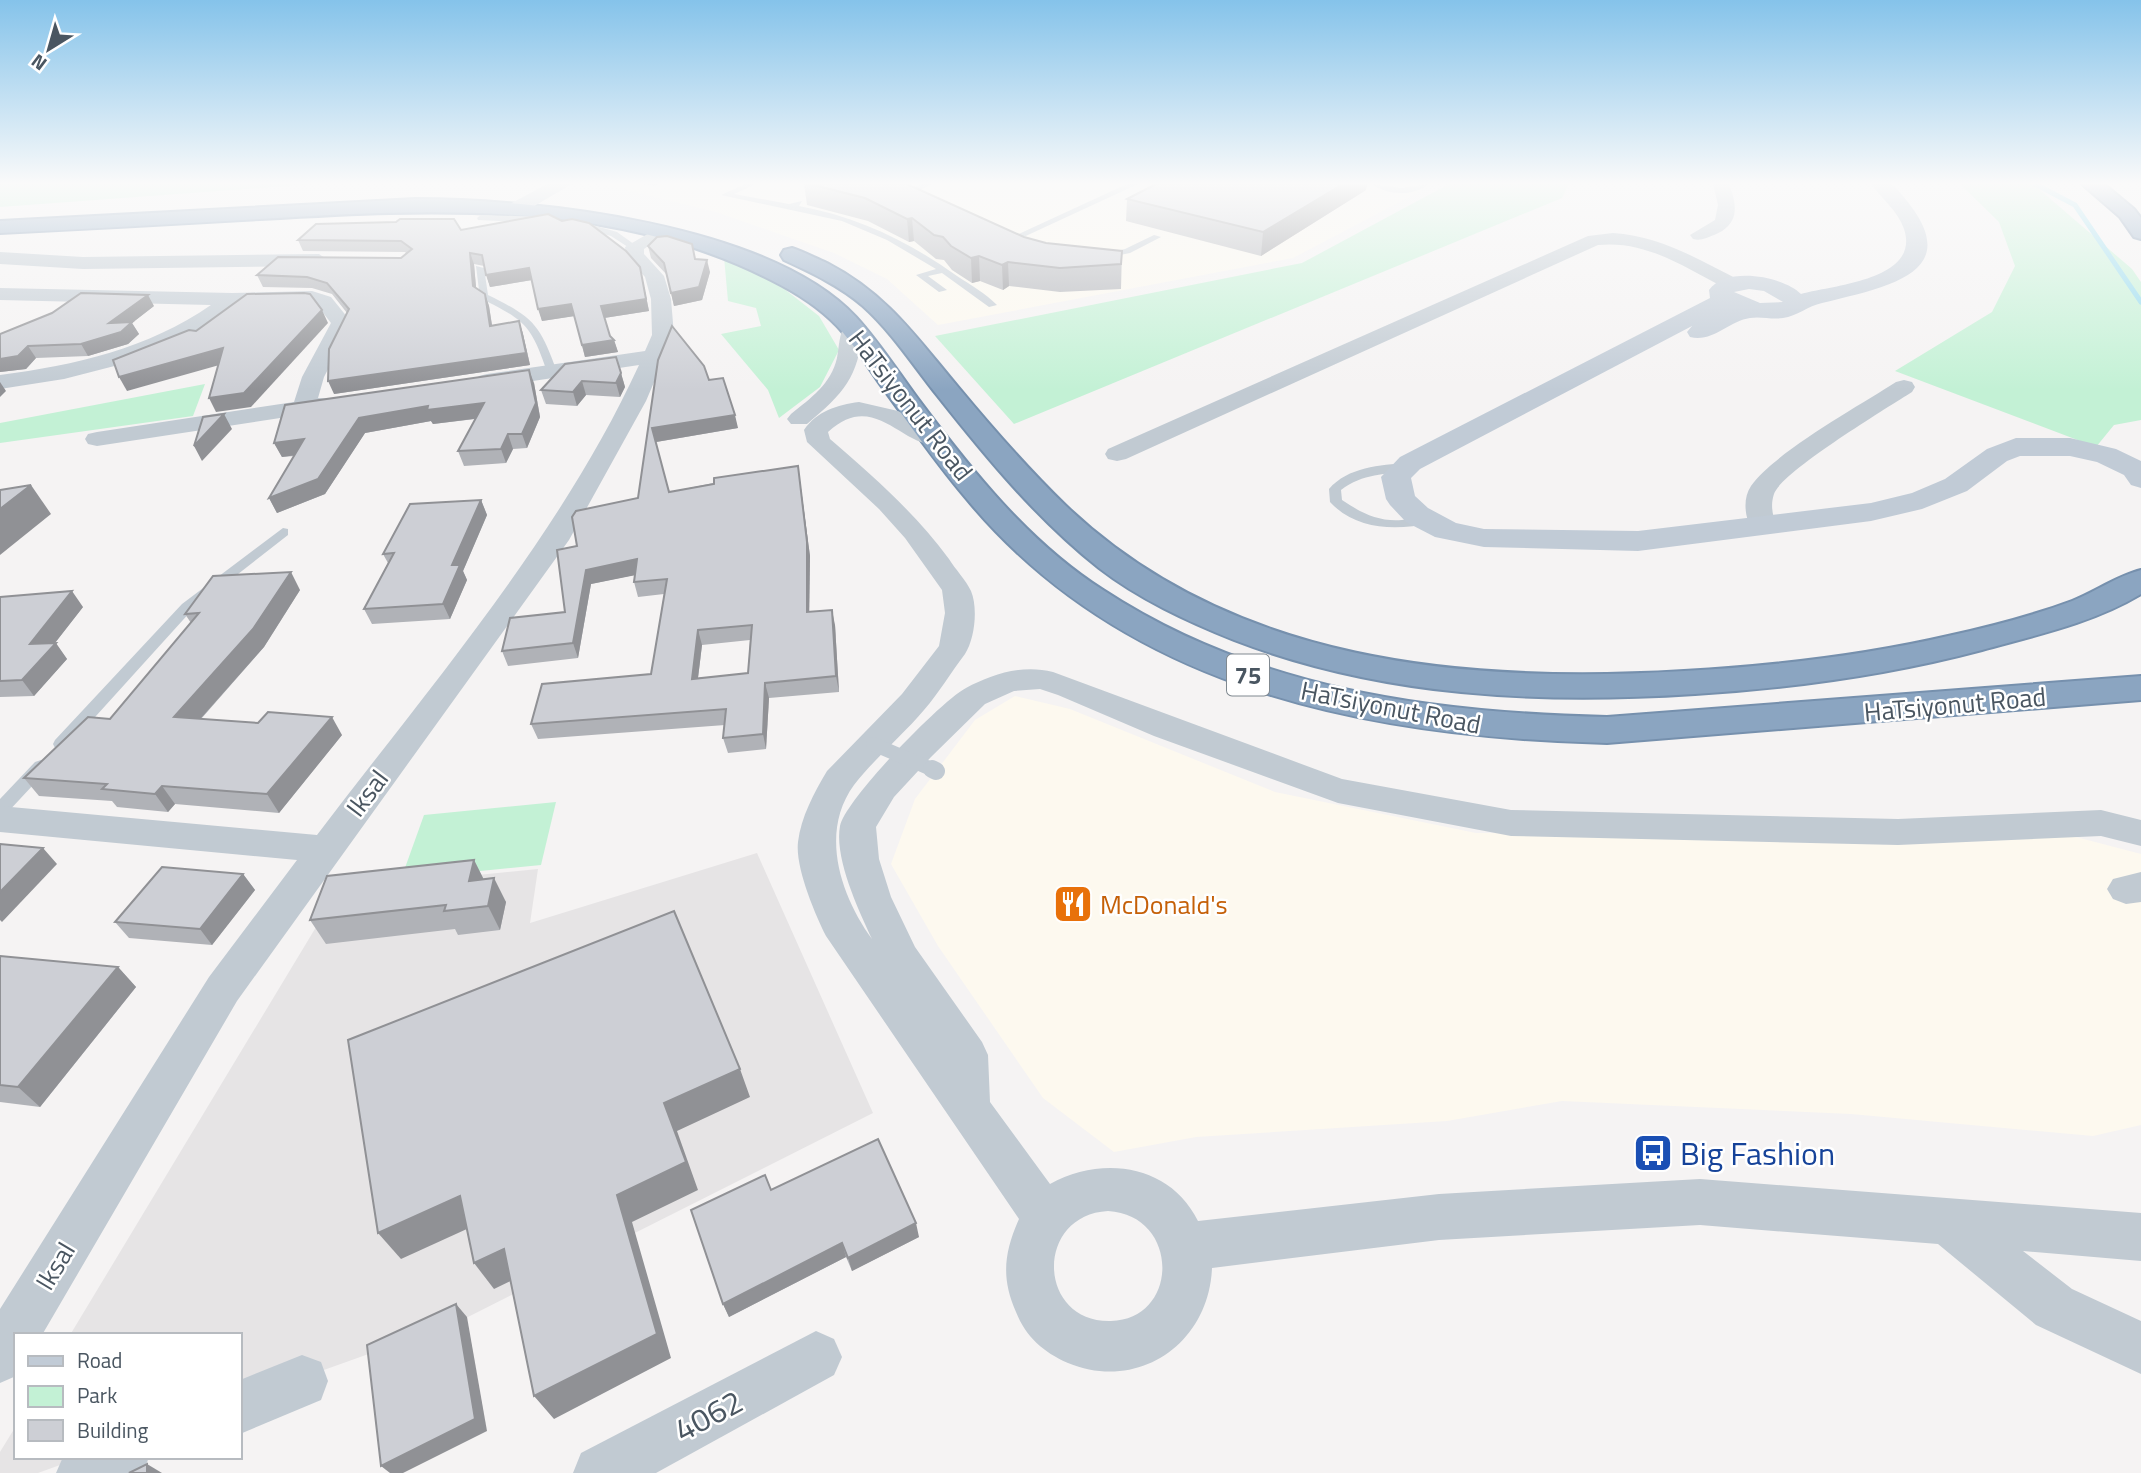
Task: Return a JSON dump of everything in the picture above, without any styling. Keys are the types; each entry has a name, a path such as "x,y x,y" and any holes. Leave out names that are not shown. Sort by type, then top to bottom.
{"highway":[{"name":"HaTsiyonut Road","path":"725,253 780,275 833,308 985,500 1029,548 1072,584 1111,612 1223,666 1292,689 1356,706 1473,725 1534,730 1607,730 2141,688"},
{"name":"HaTsiyonut Road","path":"788,253 841,280 885,314 988,441 1031,488 1074,532 1115,565 1150,589 1250,635 1366,668 1441,681 1520,688 1653,686 1831,671 1941,649 2019,629 2082,608 2141,580"}],"street":[{"name":"Iksal","path":"15,1333 223,989 555,540 634,401 663,335 662,299 654,275 635,255 637,253"},
{"path":"1117,454 1566,253"},
{"path":"1668,253 1727,289 1734,303 1853,281 1883,266 1895,253"},
{"path":"1765,299 1781,311 1814,296 1870,285 1900,270 1911,261 1914,253"},
{"path":"0,258 83,263 339,260 303,297"},
{"path":"1727,289 1720,301 1710,307 1407,467 1396,477 1401,499 1426,520 1446,530 1484,538 1638,541 1871,512 1922,500 1969,477 1997,455 2016,447 2070,447 2106,455 2134,469 2141,479"},
{"path":"0,294 232,299 303,297 324,301 342,323 313,377 304,407"},
{"path":"0,382 71,371 141,351 184,332 232,299"},
{"path":"1521,538 1461,527 1430,504 1423,488 1441,471 1728,316 1765,299"},
{"path":"852,329 845,375 832,391 798,419 794,431 798,442 810,453 868,485"},
{"path":"469,383 656,356"},
{"path":"1763,526 1758,507 1762,489 1797,457 1904,387"},
{"path":"97,439 345,401"},
{"path":"935,439 890,414 870,410 853,409 825,419 816,430 819,442 868,485 915,532 940,563 956,590 960,613 954,647 913,702 839,780 824,811 816,844 825,889 840,925 1045,1217"},
{"path":"1969,477 1975,448 1984,440 2001,435 2038,435 2141,446"},
{"path":"968,1107 967,1055 900,957 872,897 861,859 858,826 882,788 919,749 974,697 1009,681 1042,680 1069,688 1166,728 1338,791 1511,822 1898,832 2101,823 2141,833"},
{"path":"0,819 325,849"},
{"path":"1093,1188 1123,1189 1150,1200 1171,1220 1185,1247 1187,1274 1182,1300 1168,1322 1146,1339 1120,1348 1093,1346 1067,1335 1046,1316 1033,1292 1028,1265 1033,1239 1045,1217 1067,1198 1093,1188"},
{"path":"1185,1247 1439,1217 1700,1202 2141,1237"},
{"path":"1949,1223 2054,1307 2141,1348"},
{"name":"Iksal","path":"0,1357 14,1334"},
{"name":"4062","path":"601,1473 816,1357"},
{"path":"242,1407 302,1381"},
{"path":"84,1473 117,1459"}],"lane":[{"path":"918,253 992,305"},
{"path":"1093,257 1117,253"},
{"path":"480,268 483,296 523,316 538,330 552,372"},
{"path":"942,290 921,275 943,270"},
{"path":"1407,467 1370,470 1348,478 1335,489 1336,502 1357,518 1384,525 1401,526 1426,520"},
{"path":"0,810 187,607 283,532"},
{"path":"873,744 936,771"}],"shaded area":[{"path":"834,253 1303,253 1293,258 938,325 887,279"},
{"path":"1015,696 1070,709 1275,792 1476,833 2076,837 2141,854 2141,1125 2093,1136 1851,1114 1562,1101 1447,1121 1196,1137 1114,1152 1043,1098 938,946 891,864 915,799 975,720"},
{"path":"757,853 873,1113 458,1322 242,1399 242,1333 71,1333 339,889 538,869 530,923"},
{"path":"14,1429 14,1459 76,1459 38,1473 0,1473 0,1452"}],"green space":[{"path":"1321,253 1429,253 1014,424 935,336 1302,263"},
{"path":"2010,253 2113,253 2132,269 2141,282 2141,420 2114,425 2096,447 1895,371 1992,312 2015,266"},
{"path":"724,257 783,288 819,316 839,350 820,387 779,418 768,390 721,334 761,326 756,308 728,301"},
{"path":"205,384 193,416 0,443 0,423"},
{"path":"556,802 541,865 401,879 424,815"}],"building":[{"path":"407,253 628,253 640,267 646,299 601,306 610,336 614,340 582,345 571,304 538,309 529,268 486,275 482,255 470,253 473,286 485,294 490,326 519,321 526,353 328,381 329,349 349,309 327,283 307,277 257,275 278,257 401,258"},
{"path":"654,253 694,253 695,259 707,260 699,287 671,293 664,263"},
{"path":"962,253 1122,253 1121,264 1060,268 1008,262 1002,265 979,256 971,258"},
{"path":"81,293 148,295 109,323 132,322 121,332 81,344 28,346 18,356 0,359 0,334 52,313"},
{"path":"247,294 310,294 322,310 244,393 209,398 223,348 119,377 113,360 189,330 196,331"},
{"path":"672,326 704,366 709,380 723,378 735,415 652,428 669,492 714,484 714,478 798,466 807,542 807,612 832,610 836,676 765,683 763,734 723,738 726,709 531,724 542,684 651,674 667,579 634,582 637,559 586,570 573,643 502,651 510,618 565,612 557,550 577,546 572,517 576,511 638,498 658,360","holes":["752,625 748,673 692,679 698,630"]},
{"path":"616,357 621,373 616,383 582,381 573,392 541,390 565,364"},
{"path":"529,370 536,403 522,434 508,434 501,449 458,451 484,403 427,410 428,406 359,418 318,479 269,498 304,439 274,443 285,405"},
{"path":"224,414 194,446 203,417"},
{"path":"31,485 0,509 0,490"},
{"path":"481,500 452,565 460,565 443,604 364,609 394,553 383,554 410,504"},
{"path":"291,572 253,629 174,717 258,723 268,712 332,717 267,794 162,786 155,794 102,789 107,784 24,778 88,717 110,719 199,613 185,614 213,576"},
{"path":"72,591 30,644 56,643 22,680 0,681 0,597"},
{"path":"0,844 43,848 0,892"},
{"path":"474,860 469,881 494,878 488,906 444,911 446,905 310,920 327,876"},
{"path":"162,867 243,874 200,929 115,922"},
{"path":"674,911 740,1069 664,1103 686,1162 617,1195 657,1334 534,1396 504,1249 474,1263 460,1196 378,1233 348,1040"},
{"path":"0,956 118,967 18,1087 0,1085"},
{"path":"878,1139 916,1223 848,1258 842,1243 723,1304 691,1210 765,1175 771,1190"},
{"path":"456,1304 475,1419 381,1466 367,1345"},
{"path":"147,1464 147,1473 129,1473"}],"waterway":[{"path":"2107,253 2141,302"}],"place":[{"name":"McDonald's","path":"1073,904"},
{"name":"Big Fashion","path":"1653,1153"}]}
